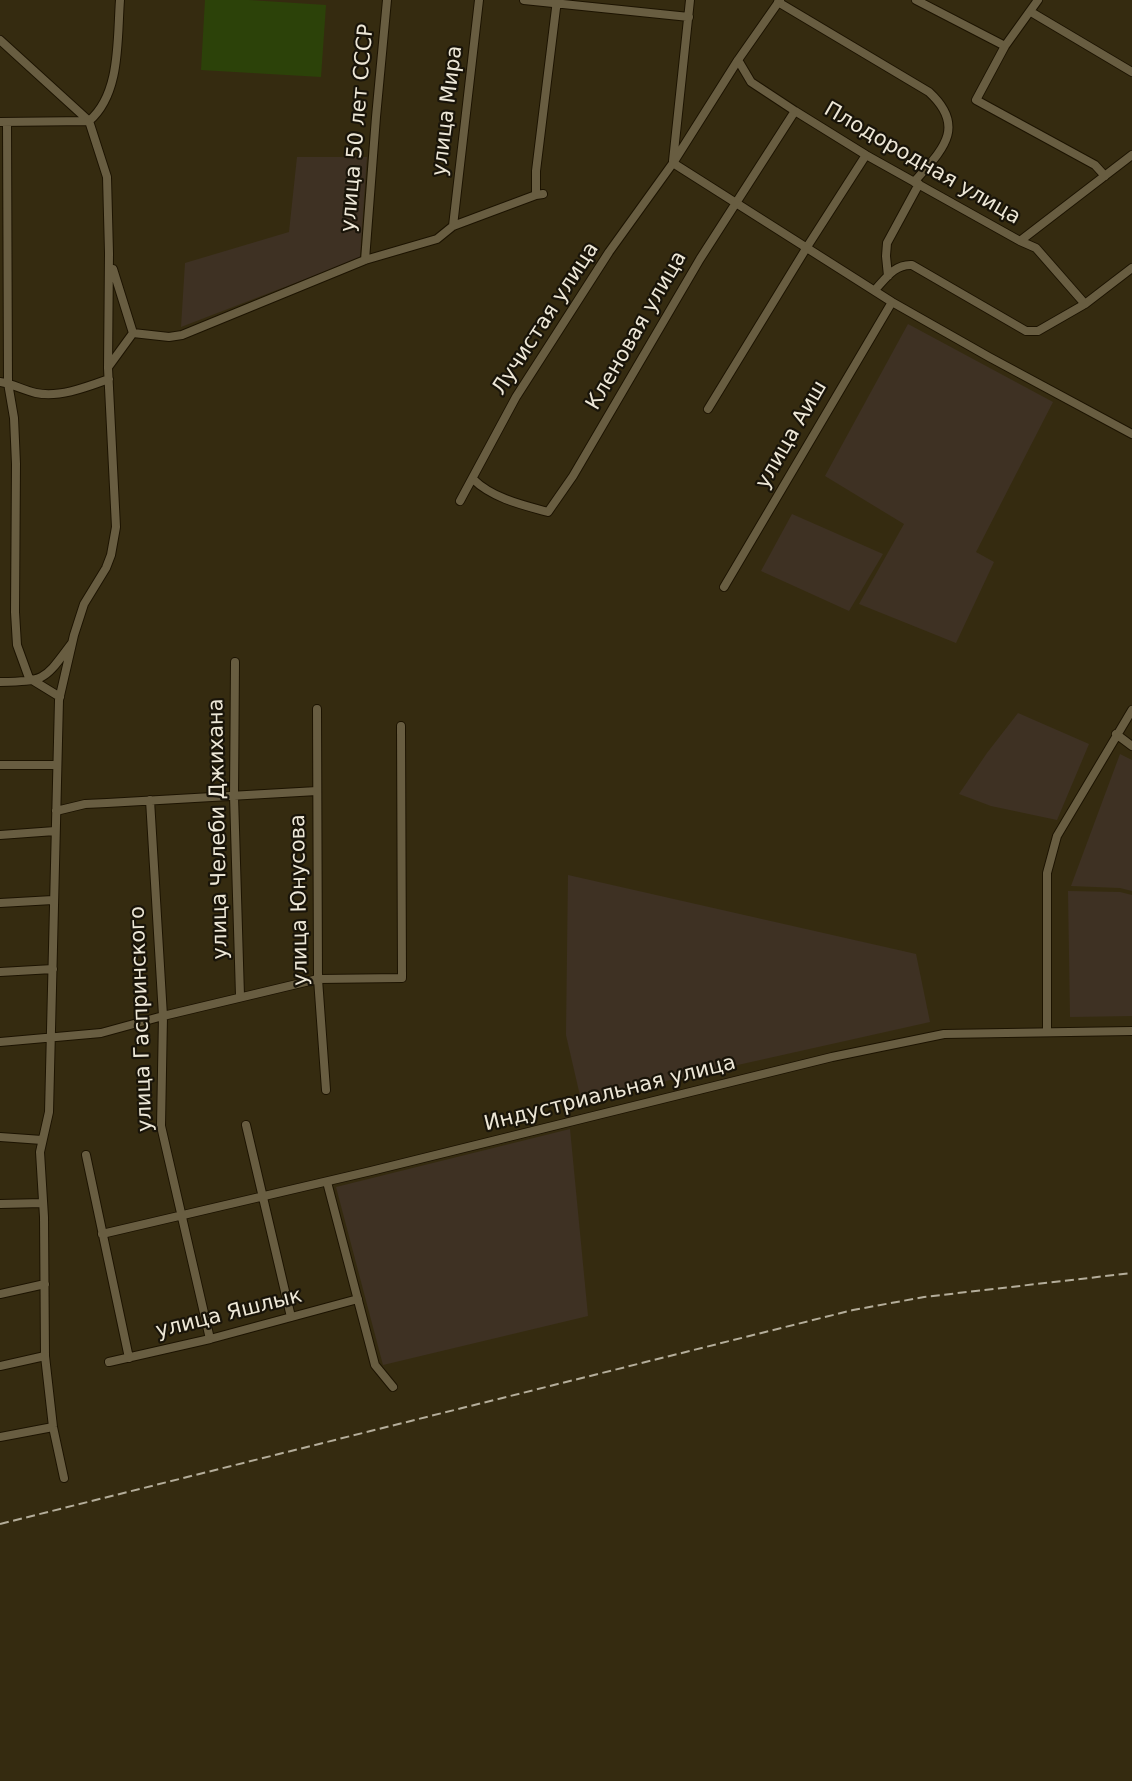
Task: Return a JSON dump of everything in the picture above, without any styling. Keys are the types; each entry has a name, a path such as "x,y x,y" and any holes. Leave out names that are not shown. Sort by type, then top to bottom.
{"street":[{"path":"60,697 29,678 17,645 14,418 4,382 4,122 89,121 99,113 112,87 120,0"},
{"name":"улица 50 лет СССР","path":"365,260 387,0"},
{"name":"улица Мира","path":"453,226 479,0"},
{"path":"524,0 689,17"},
{"path":"690,0 673,163 892,302 1132,434"},
{"path":"916,0 1005,46"},
{"path":"1038,0 1005,46 976,100 1095,165 1105,176"},
{"path":"779,1 930,92 942,104 949,117 949,131 940,153 917,183 887,243 888,276"},
{"name":"Лучистая улица","path":"460,501 516,397 609,252 673,163 738,60 779,1"},
{"path":"133,333 169,337 182,335 365,260 437,239 453,226 539,194 536,171 556,2"},
{"path":"1031,12 1132,72"},
{"path":"0,40 89,121 107,177 110,253 108,368 116,527 106,568 84,604 60,697 49,1112 40,1152 45,1356 53,1427 64,1478"},
{"name":"Плодородная улица","path":"738,60 751,82 795,111 866,155 1036,248 1085,304"},
{"name":"Кленовая улица","path":"473,479 484,490 548,512 573,476 700,259 795,111"},
{"path":"708,409 866,155"},
{"path":"1020,241 1132,155"},
{"path":"110,253 114,276 133,333"},
{"path":"875,290 896,268 904,264 912,265 1026,331 1038,331 1085,304 1132,267"},
{"name":"улица Аиш","path":"724,587 892,302"},
{"path":"108,368 133,333"},
{"path":"4,382 34,393 48,394 83,388 109,379"},
{"path":"0,682 33,681 47,676 73,641"},
{"name":"улица Челеби Джихана","path":"235,662 234,796 240,996"},
{"name":"улица Юнусова","path":"317,709 318,978 326,1090"},
{"path":"1047,1032 1047,873 1057,836 1132,710"},
{"path":"0,1042 101,1033 318,978 402,978 401,726"},
{"path":"1116,734 1132,746"},
{"path":"0,765 57,765"},
{"path":"56,811 85,804 317,791"},
{"name":"улица Гаспринского","path":"150,800 163,1016 161,1126 210,1339"},
{"path":"0,835 55,831"},
{"path":"0,903 54,900"},
{"path":"0,972 53,969"},
{"name":"Индустриальная улица","path":"102,1234 327,1182 832,1057 944,1034 1132,1031"},
{"path":"246,1125 291,1317"},
{"path":"0,1137 42,1140"},
{"path":"86,1155 129,1358"},
{"path":"327,1182 375,1365 393,1387"},
{"path":"0,1204 43,1203"},
{"path":"0,1294 45,1284"},
{"name":"улица Яшлык","path":"109,1362 210,1339 358,1299"},
{"path":"0,1366 45,1356"},
{"path":"0,1437 53,1427"}],"shaded area":[{"path":"297,157 367,157 360,258 181,327 185,263 289,232"},
{"path":"908,324 1053,402 976,552 994,562 956,643 859,604 904,524 825,476"},
{"path":"792,514 883,554 849,611 761,571"},
{"path":"1018,713 1089,744 1057,820 991,806 959,794"},
{"path":"1120,754 1132,760 1132,891 1120,888 1071,886"},
{"path":"568,875 916,954 930,1022 581,1100 566,1035"},
{"path":"1068,891 1120,892 1132,895 1132,1016 1070,1017"},
{"path":"570,1129 588,1316 383,1365 336,1187"}],"green space":[{"path":"205,0 249,0 326,5 321,77 201,70"}],"railway":[{"path":"0,1524 853,1310 924,1297 1132,1273"}]}
